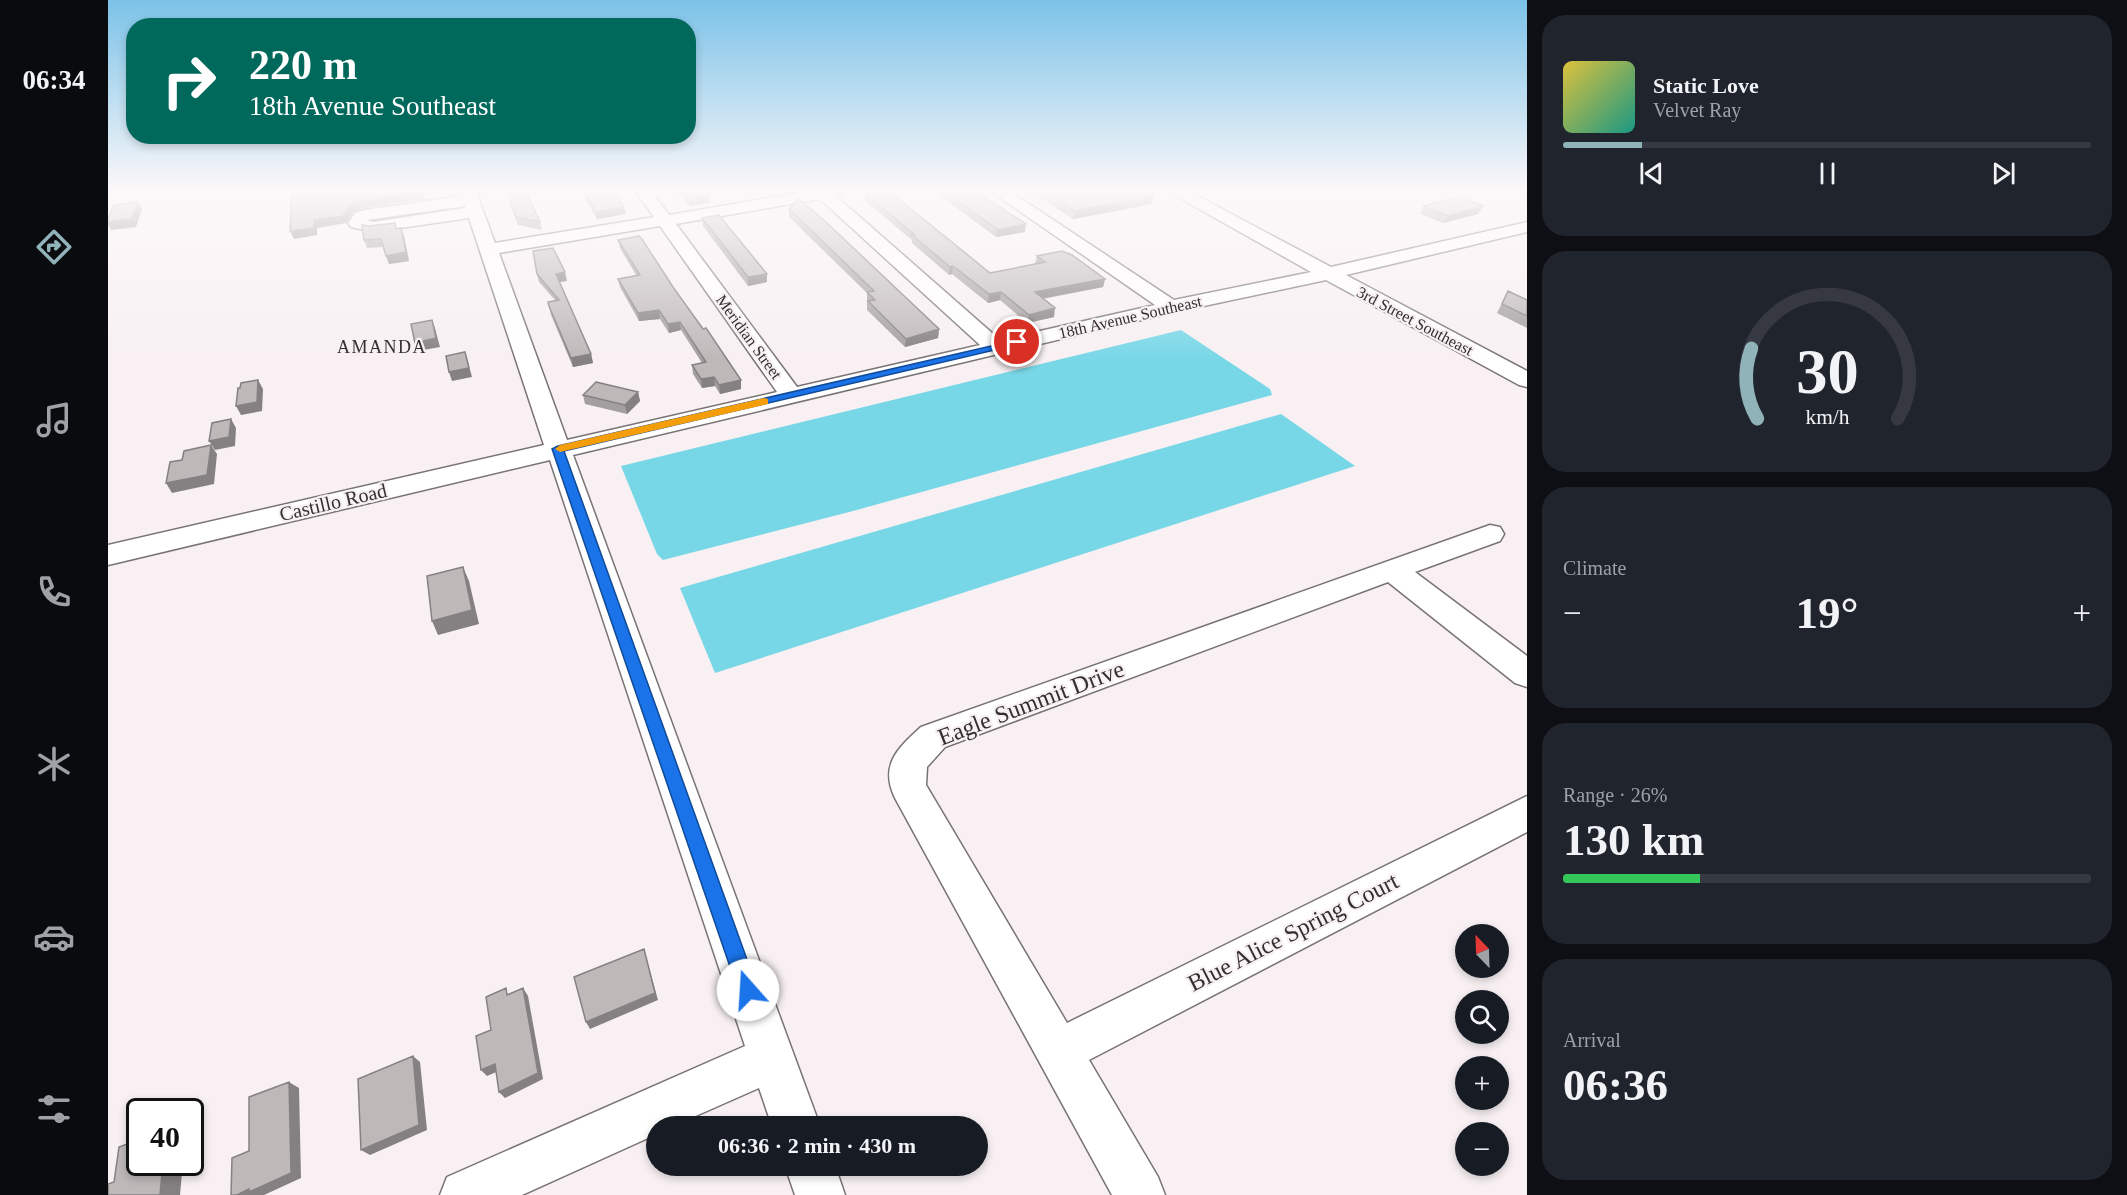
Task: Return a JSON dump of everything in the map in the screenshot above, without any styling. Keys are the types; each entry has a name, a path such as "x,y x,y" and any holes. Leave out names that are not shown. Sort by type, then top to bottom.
{"street":[{"path":"501,248 487,250 792,1116"},
{"name":"Meridian Street","path":"684,248 792,395"},
{"path":"885,248 994,348"},
{"path":"1083,248 1171,307"},
{"name":"3rd Street Southeast","path":"1279,248 1527,380"},
{"name":"18th Avenue Southeast","path":"558,449 1171,307 1439,248"},
{"name":"Castillo Road","path":"108,555 558,449"},
{"name":"Eagle Summit Drive","path":"1140,1195 908,788 909,761 933,737 1490,534"},
{"path":"1392,570 1527,674"},
{"name":"Blue Alice Spring Court","path":"1058,1051 1527,813"},
{"path":"465,1195 772,1058"},
{"path":"813,1176 820,1195"}],"water":[{"path":"1181,330 1270,389 1272,395 853,511 663,560 657,554 621,466"},
{"path":"1281,414 1355,466 715,673 680,588"}],"building":[{"path":"384,248 405,248 406,252 386,256"},
{"path":"553,248 565,272 556,274 591,354 571,358 548,302 559,300 537,274 533,251"},
{"path":"623,248 648,248 673,287 703,329 706,328 741,380 719,385 714,377 701,379 692,365 706,362 680,322 668,324 659,310 638,313 618,279 640,275"},
{"path":"725,248 746,248 767,274 748,277"},
{"path":"829,248 853,248 939,329 906,339 868,301 875,300 867,292 874,291"},
{"path":"927,248 959,248 990,273 1045,262 1037,256 1062,251 1072,255 1105,279 1035,292 1055,308 1029,315 1001,292 989,294 953,266 950,267"},
{"path":"1508,291 1527,300 1527,316 1502,304"},
{"path":"432,320 436,338 415,343 411,324"},
{"path":"465,352 469,368 449,372 446,356"},
{"path":"258,380 257,402 236,406 238,388 241,383"},
{"path":"596,382 638,392 625,405 583,395"},
{"path":"231,419 229,437 209,441 212,423"},
{"path":"211,445 207,475 166,483 170,462 182,460 184,451"},
{"path":"463,567 472,610 432,621 427,576"},
{"path":"644,949 655,993 586,1022 574,977"},
{"path":"506,988 507,995 523,988 538,1073 499,1092 495,1064 481,1070 476,1036 491,1030 486,997"},
{"path":"413,1056 419,1125 361,1150 358,1079"},
{"path":"289,1082 291,1173 249,1192 249,1189 237,1195 231,1195 232,1158 249,1151 249,1097"},
{"path":"126,1144 126,1176 162,1176 160,1195 108,1195 108,1184 114,1182 119,1147"}],"slow traffic":[{"path":"560,449 764,401"}],"district":[{"name":"AMANDA","path":"382,347"}],"route":[{"path":"748,990 558,449 1017,342"}]}
